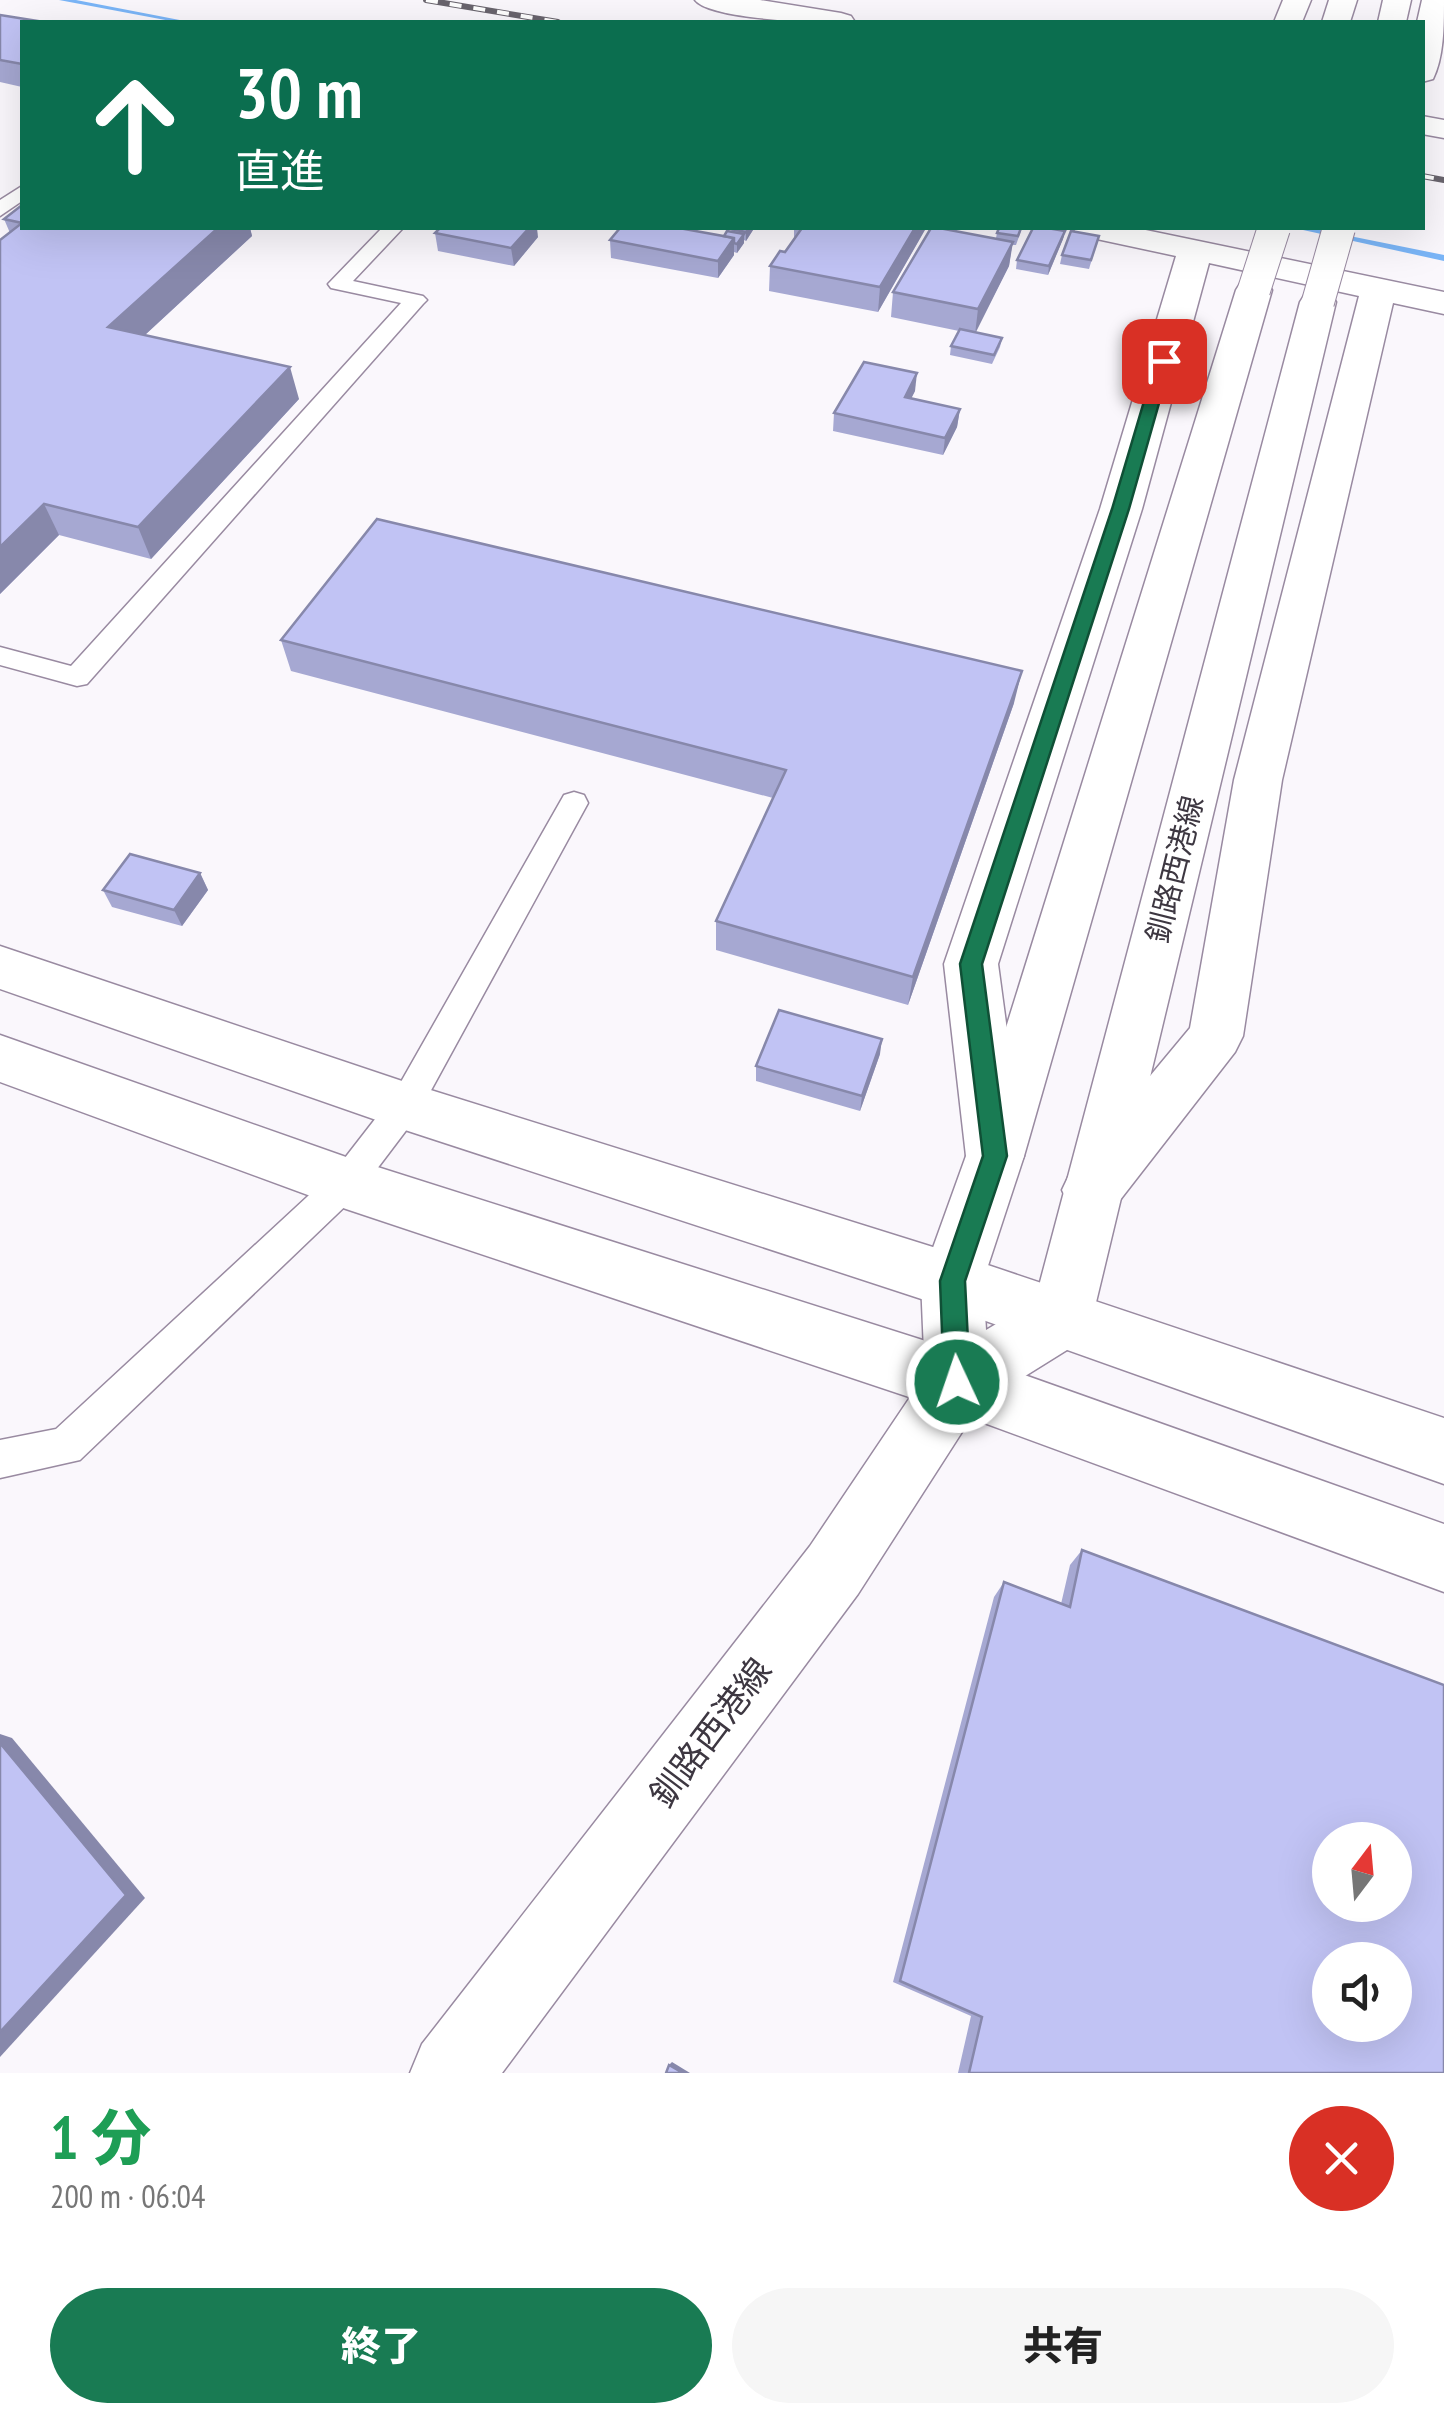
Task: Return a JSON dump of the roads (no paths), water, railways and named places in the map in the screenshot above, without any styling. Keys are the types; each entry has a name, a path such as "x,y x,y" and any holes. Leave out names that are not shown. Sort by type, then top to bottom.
{"street":[{"path":"708,0 828,20"},
{"path":"1425,60 1438,4"},
{"path":"1100,230 1444,302"},
{"path":"957,1382 952,1281 995,1156 1273,230"},
{"name":"釧路西港線","path":"451,2073 834,1570 957,1382 1061,1319 1337,230"},
{"path":"995,1156 971,964 1121,509 1196,250"},
{"path":"1092,1190 1216,1036 1258,780 1378,288"},
{"path":"0,967 405,1106 952,1281 1444,1451"},
{"path":"0,1058 346,1183 957,1382 1444,1558"}],"lane":[{"path":"0,210 20,194"},
{"path":"0,656 77,677 416,300 338,284 391,230"},
{"path":"0,1459 66,1446 346,1183 405,1106 574,803"}],"waterway":[{"path":"63,0 175,20"},
{"path":"1309,230 1444,258"}],"railway":[{"path":"426,0 546,20"},
{"path":"1425,177 1444,180"}]}
